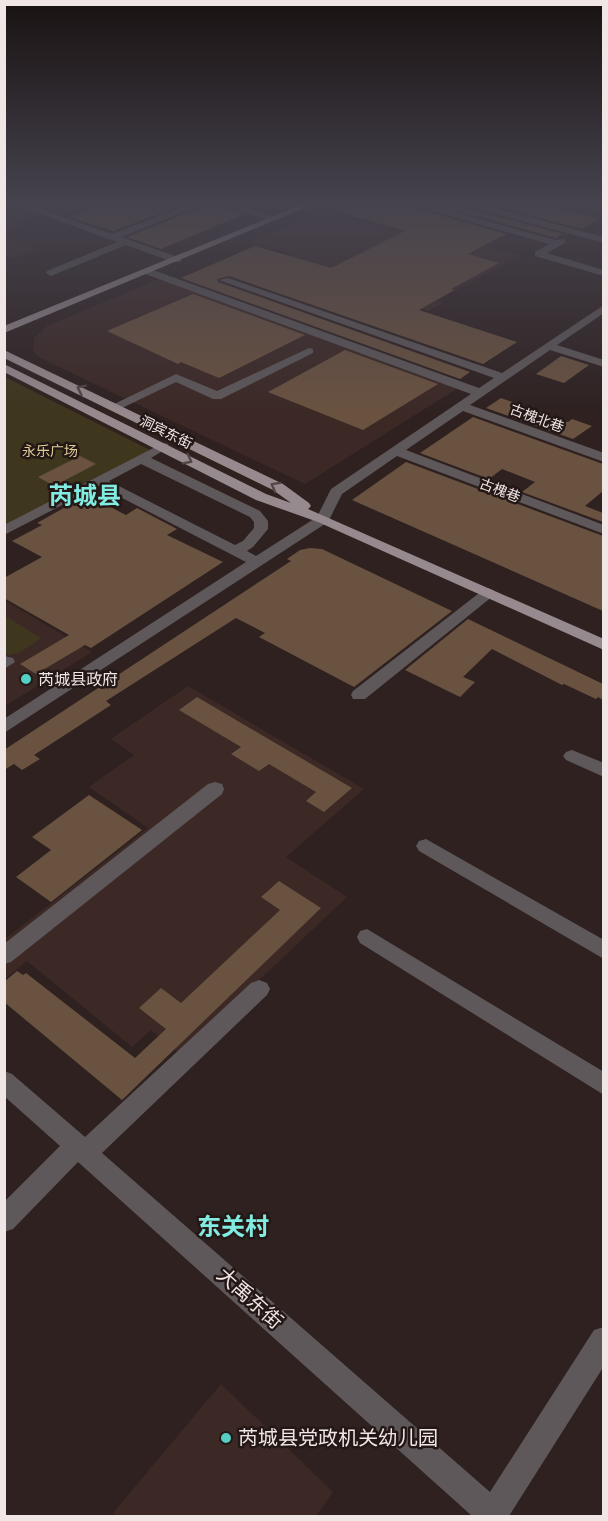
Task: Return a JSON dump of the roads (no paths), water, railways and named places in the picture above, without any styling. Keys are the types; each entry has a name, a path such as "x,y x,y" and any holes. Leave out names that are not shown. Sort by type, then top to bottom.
{"main road":[{"path":"4,330 149,272"},
{"name":"洞宾东街","path":"4,353 278,487 323,519"},
{"name":"洞宾东街","path":"4,367 261,497 323,519 603,645"}],"street":[{"path":"149,272 480,393"},
{"path":"224,280 503,377"},
{"path":"4,728 323,519 336,492 603,308"},
{"path":"548,346 603,364"},
{"path":"116,406 176,378 217,396 309,351"},
{"name":"古槐北巷","path":"461,406 603,458"},
{"path":"4,531 163,447"},
{"name":"古槐巷","path":"396,451 603,530"},
{"path":"142,459 259,518 261,525 258,534 236,551"},
{"path":"99,481 257,562"},
{"path":"360,695 488,593"},
{"path":"572,756 603,771"},
{"path":"4,956 214,789"},
{"path":"426,846 603,951"},
{"path":"368,937 603,1085"},
{"path":"4,1220 259,988"},
{"name":"大禹东街","path":"4,1081 494,1516"},
{"path":"494,1516 603,1340"}],"place":[{"name":"芮城县政府","path":"26,679"},
{"name":"芮城县党政机关幼儿园","path":"226,1438"}],"district":[{"name":"芮城县","path":"85,496"},
{"name":"东关村","path":"233,1227"}],"park label":[{"name":"永乐广场","path":"50,451"}]}
